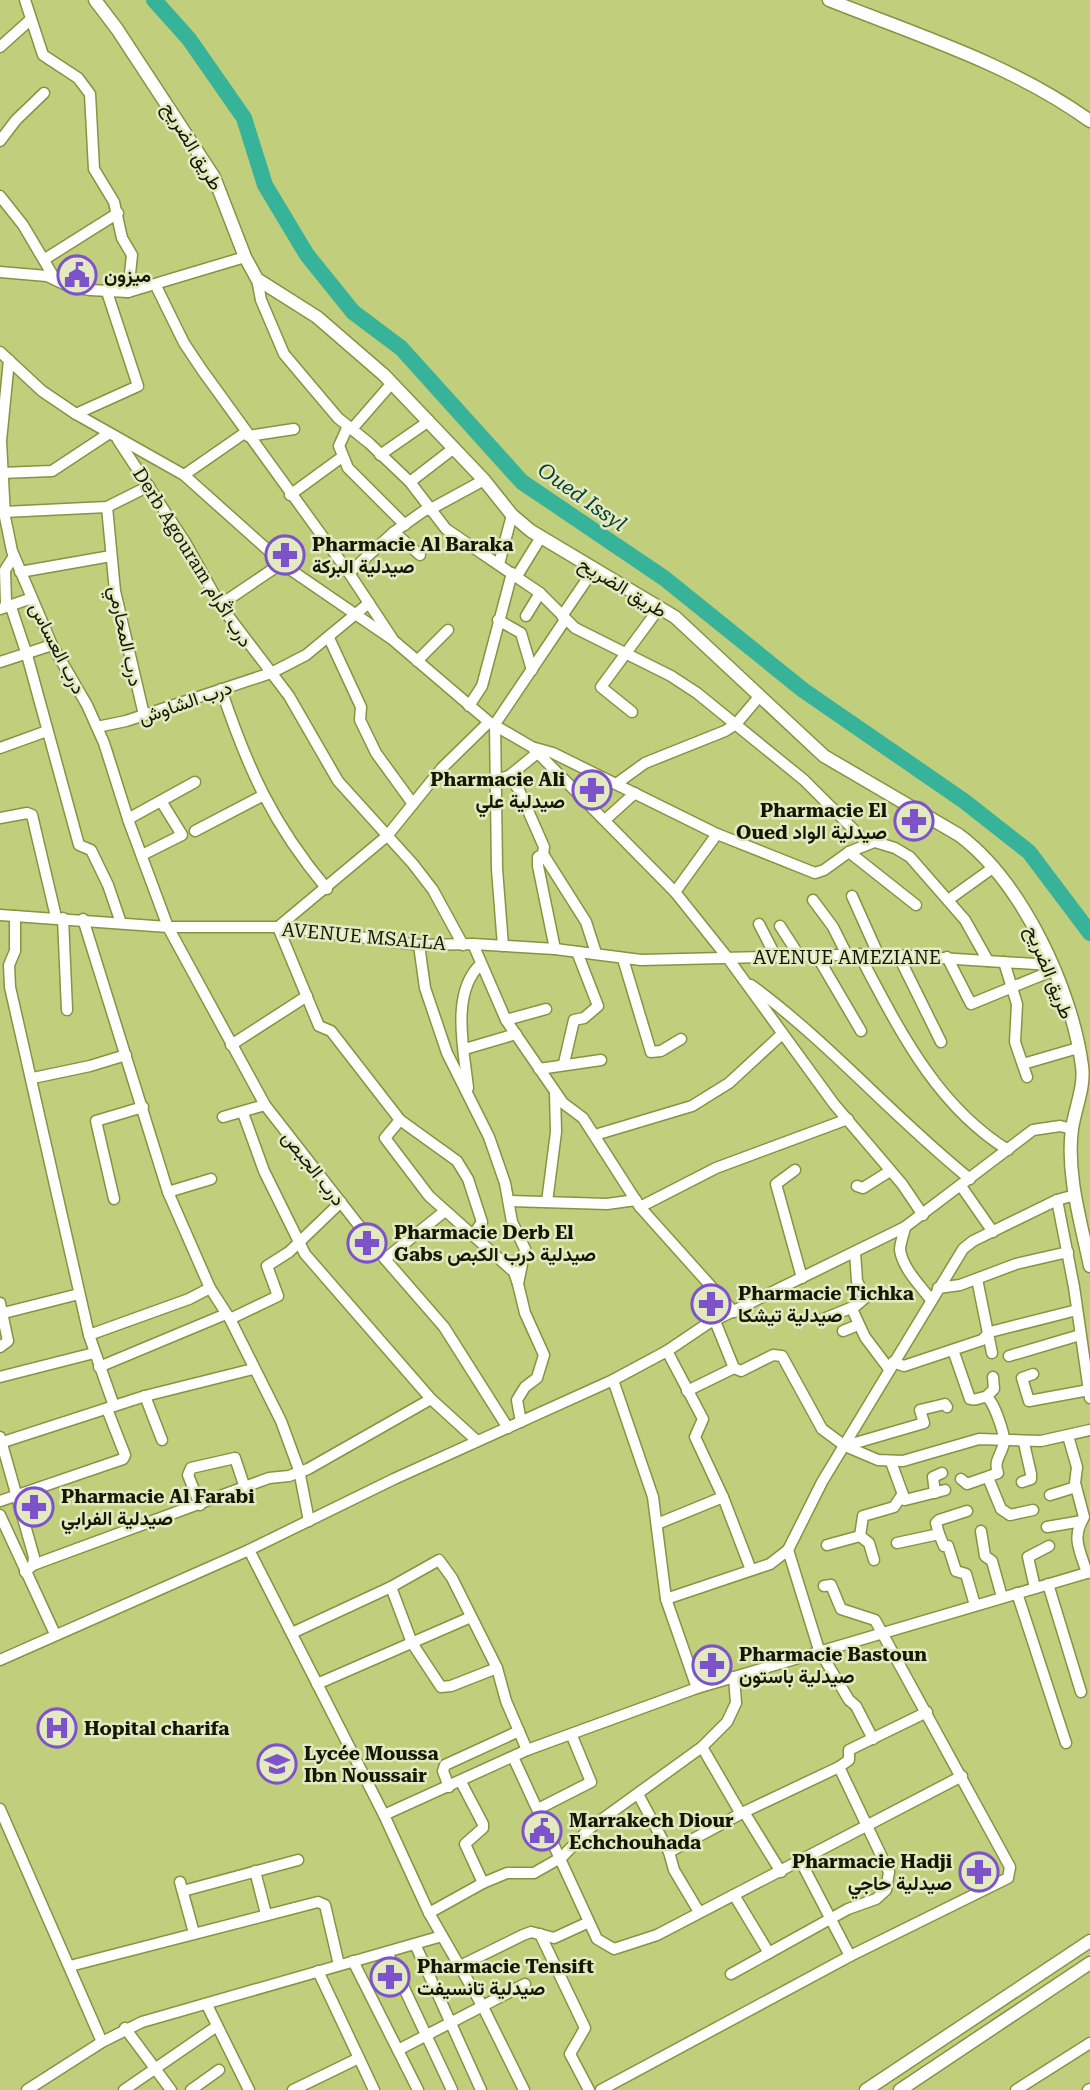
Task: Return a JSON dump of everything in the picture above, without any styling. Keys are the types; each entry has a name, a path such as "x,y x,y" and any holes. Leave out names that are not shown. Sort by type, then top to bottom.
{"street":[{"path":"24,0 43,55 73,75 88,89 92,111 94,169 118,214 122,238 132,255 128,292"},
{"name":"طريق الضريح","path":"94,0 117,29 214,177 245,257 257,279 317,317 392,383 454,447 512,515 541,537 660,607 824,757 959,835 978,849 993,867 1028,917 1052,967 1069,1012 1078,1048 1082,1078 1072,1129 1075,1195 1090,1266"},
{"path":"829,0 1004,71 1049,93 1090,121"},
{"path":"0,47 30,20"},
{"path":"0,141 16,120 44,93"},
{"path":"0,195 17,216 55,279"},
{"path":"45,259 118,214"},
{"path":"0,272 55,279 68,286 128,292 156,286 245,257"},
{"path":"257,279 261,300 284,354 350,428 410,482 429,509 457,538 540,593 563,618 625,654 671,676 736,724 804,780 850,829 910,857 972,931 988,961"},
{"path":"156,286 184,342 290,495 349,573 393,640"},
{"path":"76,414 138,386 107,292"},
{"path":"0,352 42,391 76,414 184,475 282,563 354,616 393,640 492,723 536,750 635,793 716,834 815,873 824,870 849,852 874,842"},
{"name":"درب العساس","path":"9,360 1,408 1,473 4,512 13,556 52,645 97,727 168,927"},
{"path":"392,383 350,428 340,446 342,457 358,478 405,524"},
{"path":"380,455 429,421"},
{"path":"184,475 247,434 294,429"},
{"path":"1,473 52,471 108,434"},
{"name":"Derb Agouram درب اڭرام","path":"118,440 149,486 219,605 289,696 338,781 433,890 481,964 506,1020 563,1103 583,1118 638,1203 734,1312"},
{"path":"410,482 454,447"},
{"path":"290,495 342,457"},
{"path":"349,573 405,524 484,480"},
{"path":"4,512 107,506 149,486"},
{"name":"درب المحارمي","path":"107,506 111,556 124,638 144,715"},
{"path":"499,564 512,515"},
{"path":"394,532 420,555"},
{"path":"469,706 482,686 498,620 514,575 541,537"},
{"path":"13,556 5,570 4,608 27,654 80,847 91,850 108,885 121,923"},
{"path":"20,572 111,556"},
{"path":"219,605 282,563"},
{"path":"473,1235 482,1222 462,1168 449,1154 400,1121 331,1031 319,1026 278,927 387,836 442,768 492,723 531,670 594,569"},
{"path":"526,616 540,593"},
{"path":"4,608 32,598"},
{"name":"درب الشاوش","path":"97,727 144,715 271,673 306,655 369,603"},
{"path":"632,712 601,687 660,607"},
{"path":"498,620 521,633 531,670"},
{"path":"416,661 449,630"},
{"path":"329,638 361,707 360,720 385,770 414,804"},
{"path":"0,662 52,645"},
{"path":"221,689 241,752 262,796 293,849 327,888"},
{"path":"616,785 645,763 736,724 758,698"},
{"path":"492,723 504,778 496,830 503,946"},
{"path":"0,748 47,732"},
{"path":"504,778 536,750"},
{"path":"536,750 675,892 727,957 781,1035 923,1215"},
{"path":"504,778 519,790 545,849 538,857 538,866 555,949"},
{"path":"128,819 195,782"},
{"path":"605,820 635,793"},
{"path":"195,831 262,796"},
{"path":"142,855 182,835 161,801"},
{"path":"0,818 27,813 32,815 59,918 67,1010"},
{"path":"675,892 716,834"},
{"path":"849,852 916,905"},
{"path":"543,854 586,922 596,953"},
{"path":"948,900 993,867"},
{"path":"852,896 878,954"},
{"path":"813,900 853,954 897,1028 945,1097 986,1136 1008,1150"},
{"name":"AVENUE MSALLA","path":"0,915 168,927 278,927 419,945 468,944 555,949 623,958 664,960 727,957"},
{"path":"0,1501 14,1494 123,1459 125,1455 89,1335 8,977 9,965 15,951 15,916"},
{"path":"83,919 168,1192 210,1288 228,1316 281,1421 299,1470 309,1521"},
{"path":"759,924 776,957"},
{"path":"780,926 800,957"},
{"name":"درب الجبص","path":"168,927 265,1105 385,1259 444,1327 508,1428"},
{"path":"419,945 430,1007 447,1053 489,1138 510,1201 512,1222 525,1249 518,1284"},
{"path":"564,1063 574,1020 584,1018 598,1006 578,952"},
{"name":"AVENUE AMEZIANE","path":"727,957 878,954 947,957 1052,967"},
{"path":"898,955 941,1042"},
{"path":"817,956 861,1031"},
{"path":"947,957 969,1003 1052,967"},
{"path":"623,958 650,1052 662,1051 681,1040"},
{"path":"1004,962 1018,1011 1015,1042 1027,1077"},
{"path":"469,1096 463,1001 470,975 481,964"},
{"path":"743,979 808,1031 965,1183 993,1232"},
{"path":"231,1045 307,996"},
{"path":"506,1020 546,1009"},
{"path":"465,1049 516,1034"},
{"path":"595,1135 703,1100 729,1083 781,1035"},
{"path":"1023,1064 1078,1048"},
{"path":"33,1079 126,1055"},
{"path":"539,1069 564,1063 601,1060"},
{"path":"547,1202 556,1132 554,1090"},
{"path":"223,1117 243,1114 265,1105"},
{"path":"114,1199 96,1121 143,1107"},
{"path":"243,1114 264,1171 298,1243 431,1399 476,1440"},
{"path":"510,1201 638,1203 716,1168 848,1119"},
{"path":"400,1121 385,1138 416,1182 514,1272 525,1313 544,1355 537,1378 525,1387 517,1399 521,1422"},
{"path":"0,1660 249,1550 476,1440 612,1380 667,1351 715,1321 905,1227 1037,1128 1072,1129"},
{"path":"795,1170 776,1184 802,1278"},
{"path":"858,1186 863,1188 890,1171"},
{"path":"168,1192 211,1179"},
{"path":"666,1599 770,1564 789,1550 822,1482 963,1249 1057,1200 1075,1195"},
{"path":"1023,1377 1030,1401 1089,1394 1068,1252 1057,1200"},
{"path":"99,1367 278,1296 267,1266 298,1243 341,1202"},
{"path":"385,1259 445,1211"},
{"path":"905,1227 900,1246 901,1254 908,1269 932,1300"},
{"path":"821,1320 853,1307 865,1298 857,1281 855,1252"},
{"path":"938,1288 977,1279 1016,1264 1068,1252"},
{"path":"977,1279 990,1332 992,1353"},
{"path":"89,1335 189,1299 210,1288"},
{"path":"0,1347 9,1340 1,1310 79,1294"},
{"path":"853,1307 858,1325 891,1366"},
{"path":"891,1366 904,1366 953,1350 982,1340 990,1332 1077,1310"},
{"path":"715,1321 734,1368 741,1371 773,1355 782,1356 818,1423 845,1446 891,1462 979,1439 1024,1443 1090,1430"},
{"path":"843,1331 858,1325"},
{"path":"1009,1356 1080,1335"},
{"path":"953,1350 970,1399 986,1397 994,1389 993,1377"},
{"path":"667,1351 703,1419 695,1437 723,1497 751,1570"},
{"path":"0,1377 94,1353"},
{"path":"687,1391 734,1368"},
{"path":"29,1569 34,1557 1,1441 145,1396 253,1369"},
{"path":"612,1380 653,1497 666,1599 697,1688"},
{"path":"145,1396 162,1440"},
{"path":"961,1479 967,1484 998,1473 995,1461 1004,1440 991,1400 986,1397"},
{"path":"29,1569 269,1478 289,1476 299,1470 308,1469 431,1399"},
{"path":"845,1446 924,1423 920,1410 923,1408 946,1404 947,1407"},
{"path":"384,1815 514,1759 527,1750 572,1736 697,1688 881,1631 1088,1573 1075,1531 1082,1521 1083,1512 1076,1487 1077,1467 1068,1436"},
{"path":"1022,1482 1031,1479 1024,1443"},
{"path":"200,1505 187,1472 191,1468 235,1458 245,1488"},
{"path":"891,1462 905,1500 940,1492 933,1477 942,1473"},
{"path":"990,1476 1002,1510 1010,1515 1033,1510"},
{"path":"1050,1494 1076,1487"},
{"path":"860,1536 860,1521 863,1516 894,1507 902,1495"},
{"path":"657,1524 723,1497"},
{"path":"967,1511 936,1523 944,1546 948,1546 956,1571 967,1574 975,1605"},
{"path":"0,1516 29,1569 55,1634"},
{"path":"1046,1527 1082,1521"},
{"path":"981,1531 985,1556 992,1561 1003,1597"},
{"path":"897,1543 939,1534"},
{"path":"827,1545 860,1536"},
{"path":"860,1536 869,1543 874,1560"},
{"path":"1035,1588 1028,1557 1049,1546"},
{"path":"249,1550 384,1815 429,1913 483,2007 523,2087 509,2090"},
{"path":"789,1550 819,1650 849,1700 856,1706 873,1740"},
{"path":"292,1633 391,1587 439,1560 452,1578 497,1668 506,1701 527,1750"},
{"path":"1048,1584 1081,1692"},
{"path":"601,2090 850,1956 1008,1878 1010,1867 881,1631 874,1620 841,1609 831,1586 824,1586"},
{"path":"391,1587 412,1643 441,1687 451,1686 497,1668"},
{"path":"1017,1593 1066,1743"},
{"path":"317,1684 471,1617"},
{"path":"429,1913 483,1883 507,1874 534,1873 562,1857 590,1828 702,1747 732,1716 736,1699 734,1677"},
{"path":"669,1852 742,1813 839,1767 849,1760 849,1751 927,1712"},
{"path":"449,1787 443,1771 444,1765 519,1731"},
{"path":"538,1809 591,1782 572,1736"},
{"path":"702,1747 781,1871"},
{"path":"514,1759 562,1857 589,1922 604,1945 622,1948 657,1935 962,1776"},
{"path":"732,1974 831,1919 876,1899 888,1885 889,1872 839,1767"},
{"path":"461,1782 483,1824 483,1828 465,1844 483,1883"},
{"path":"638,1794 669,1852 674,1870 699,1912"},
{"path":"0,1809 102,2042"},
{"path":"194,1933 182,1887 298,1860"},
{"path":"801,1862 850,1956"},
{"path":"255,1871 266,1914"},
{"path":"734,1895 769,1953"},
{"path":"70,1966 317,1902 324,1903 339,1965"},
{"path":"460,1966 523,1935 561,1937 589,1922"},
{"path":"540,1934 584,2028 570,2054 589,2090"},
{"path":"33,2089 125,2028 442,1936"},
{"path":"866,2090 1090,1941"},
{"path":"415,1944 481,2090"},
{"path":"387,1952 452,2090"},
{"path":"354,1961 418,2090"},
{"path":"900,2090 1090,1963"},
{"path":"318,1971 374,2090"},
{"path":"398,2050 525,1984"},
{"path":"207,2005 249,2090"},
{"path":"124,2090 217,2026"},
{"path":"125,2028 171,2090"},
{"path":"1016,2090 1090,2043"},
{"path":"293,2090 359,2058"},
{"path":"191,2090 219,2070"}],"waterway":[{"name":"Oued Issyl","path":"154,0 189,39 244,118 265,185 307,255 353,312 401,348 522,482 664,578 803,690 964,801 1029,852 1090,933"}],"place":[{"name":"ميزون","path":"77,275"},
{"name":"Pharmacie Al Baraka صيدلية البركة","path":"285,555"},
{"name":"Pharmacie Ali صيدلية علي","path":"592,790"},
{"name":"Pharmacie El Oued صيدلية الواد","path":"914,821"},
{"name":"Pharmacie Derb El Gabs صيدلية درب الكبص","path":"367,1243"},
{"name":"Pharmacie Tichka صيدلية تيشكا","path":"711,1304"},
{"name":"Pharmacie Al Farabi صيدلية الفرابي","path":"34,1507"},
{"name":"Pharmacie Bastoun صيدلية باستون","path":"712,1665"},
{"name":"Hopital charifa","path":"57,1728"},
{"name":"Lycée Moussa Ibn Noussair","path":"277,1764"},
{"name":"Marrakech Diour Echchouhada","path":"542,1831"},
{"name":"Pharmacie Hadji صيدلية حاجي","path":"979,1872"},
{"name":"Pharmacie Tensift صيدلية تانسيفت","path":"390,1977"}]}
